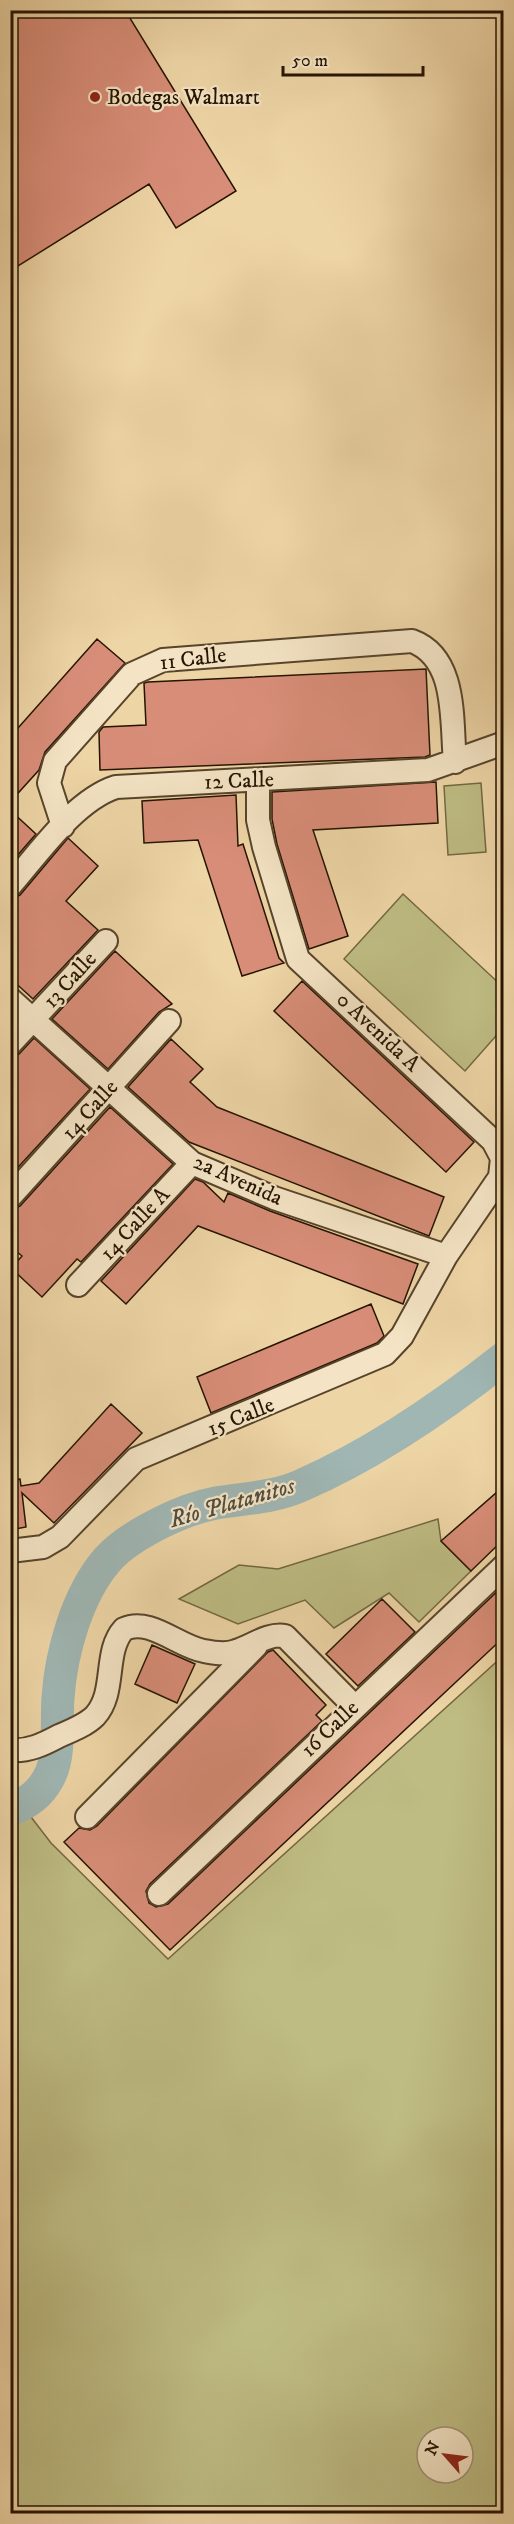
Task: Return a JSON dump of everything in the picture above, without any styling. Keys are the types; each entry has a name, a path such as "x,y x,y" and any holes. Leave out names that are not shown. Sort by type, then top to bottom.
{"street":[{"name":"11 Calle","path":"63,826 49,783 55,761 122,683 139,669 163,660 404,641 417,643 445,673 454,762"},
{"name":"12 Calle","path":"10,886 63,826 93,798 116,787 428,770 499,744"},
{"name":"0 Avenida A","path":"258,781 258,820 262,838 298,959 474,1121 492,1141 502,1158 500,1177 493,1191 446,1256"},
{"name":"13 Calle","path":"10,1044 105,941"},
{"name":"2a Avenida","path":"10,999 192,1163 274,1198 446,1256"},
{"name":"14 Calle","path":"10,1197 169,1021"},
{"name":"14 Calle A","path":"78,1285 192,1163"},
{"name":"15 Calle","path":"10,1551 43,1547 60,1537 136,1460 385,1354 402,1336 446,1256"},
{"name":"16 Calle","path":"159,1894 354,1706 504,1566"},
{"path":"10,1750 30,1749 44,1744 79,1727 96,1715 104,1700 114,1646 124,1629 134,1626 144,1627 200,1651 211,1653 229,1653 279,1635 288,1638 354,1706"},
{"path":"87,1817 261,1641"}],"shaded area":[{"path":"481,783 486,852 448,855 444,786"},
{"path":"403,894 503,987 503,1028 465,1071 344,959"},
{"path":"438,1519 441,1541 471,1571 419,1622 389,1593 334,1628 305,1600 238,1624 179,1599 239,1565 278,1569"},
{"path":"503,1656 503,2513 11,2513 11,1791 51,1843 168,1959"}],"building":[{"name":"Bodegas Walmart","path":"10,10 125,10 236,191 176,228 149,184 10,271"},
{"path":"97,639 125,663 45,752 39,770 10,802 10,737"},
{"path":"426,669 430,755 425,757 100,770 99,732 103,727 146,725 144,683"},
{"path":"436,782 438,823 313,830 348,936 309,949 277,844 272,819 272,792"},
{"path":"236,795 238,846 243,844 279,958 284,963 242,976 198,840 144,843 142,801"},
{"path":"10,810 36,834 10,864"},
{"path":"68,838 98,866 66,901 98,930 33,999 10,978 10,899 20,895"},
{"path":"115,951 172,1004 159,1012 108,1069 52,1019"},
{"path":"302,981 474,1142 446,1172 274,1011"},
{"path":"34,1038 90,1089 10,1176 10,1057 19,1054"},
{"path":"171,1039 203,1069 190,1082 217,1107 444,1197 429,1236 189,1142 128,1087"},
{"path":"110,1107 173,1164 81,1262 77,1259 42,1297 11,1268 22,1256 10,1246 10,1210 20,1206"},
{"path":"195,1179 203,1182 224,1202 228,1193 270,1211 418,1264 403,1304 198,1226 126,1304 101,1281"},
{"path":"371,1304 384,1336 377,1343 211,1413 197,1377"},
{"path":"111,1404 142,1433 54,1523 22,1493 26,1527 10,1530 10,1480 20,1479 21,1486 39,1483"},
{"path":"504,1486 504,1539 471,1571 441,1541"},
{"path":"504,1585 504,1637 170,1950 64,1842 79,1828 90,1830 97,1826 268,1652 273,1650 326,1705 316,1715 322,1721 150,1884 146,1891 149,1903 156,1907 168,1904"},
{"path":"382,1599 415,1632 358,1686 326,1654"},
{"path":"152,1645 195,1664 177,1703 135,1684"}],"waterway":[{"name":"Río Platanitos","path":"10,1810 22,1805 37,1794 52,1770 56,1750 60,1681 67,1643 79,1606 97,1573 108,1559 144,1532 188,1511 216,1503 280,1493 327,1474 406,1429 504,1358"}],"place":[{"name":"Bodegas Walmart","path":"95,97"}]}
